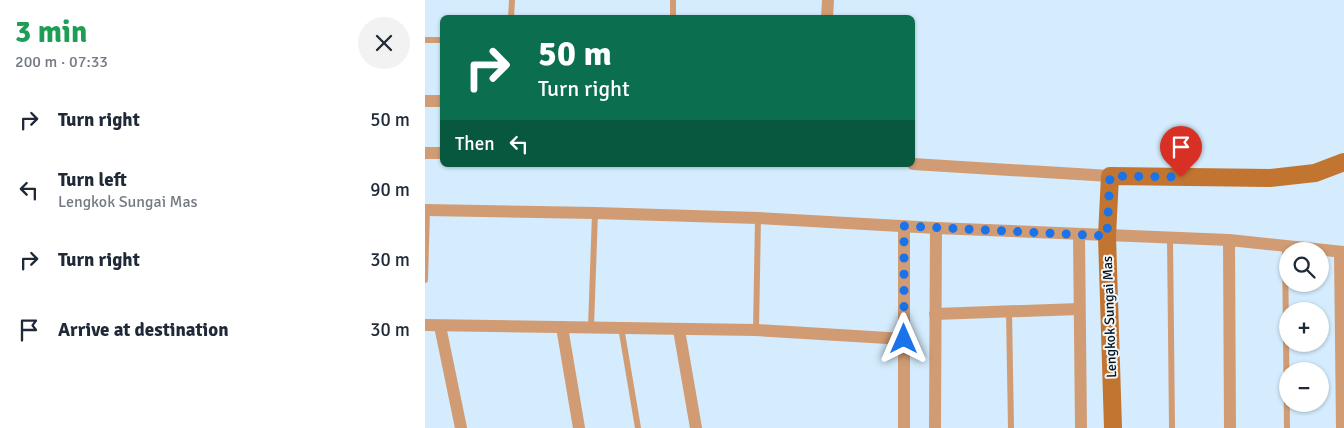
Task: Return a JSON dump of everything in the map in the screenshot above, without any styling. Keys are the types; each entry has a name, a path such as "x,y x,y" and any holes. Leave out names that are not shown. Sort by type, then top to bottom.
{"street":[{"path":"827,15 828,0"},
{"path":"425,101 440,102"},
{"path":"425,153 440,154"},
{"path":"915,164 1110,176 1270,178 1315,173 1344,162"},
{"name":"Lengkok Sungai Mas","path":"1110,176 1107,236 1113,428"},
{"path":"426,210 758,218 1079,235 1229,240 1279,244"},
{"path":"904,226 904,428"},
{"path":"935,428 936,228"},
{"path":"1079,235 1081,428"},
{"path":"1229,240 1230,428"},
{"path":"1329,250 1342,252 1342,428"},
{"path":"935,314 1079,309"},
{"path":"425,325 756,330 904,339"},
{"path":"440,326 461,428"},
{"path":"562,327 579,428"},
{"path":"679,330 696,428"}],"lane":[{"path":"511,15 512,0"},
{"path":"673,0 673,15"},
{"path":"425,40 440,40"},
{"path":"425,280 426,210"},
{"path":"591,327 595,213"},
{"path":"756,330 758,218"},
{"path":"1170,238 1172,428"},
{"path":"1286,292 1287,428"},
{"path":"1009,312 1011,428"},
{"path":"621,327 637,428"}],"route":[{"path":"904,339 904,226 1107,236 1110,176 1181,177"}]}
